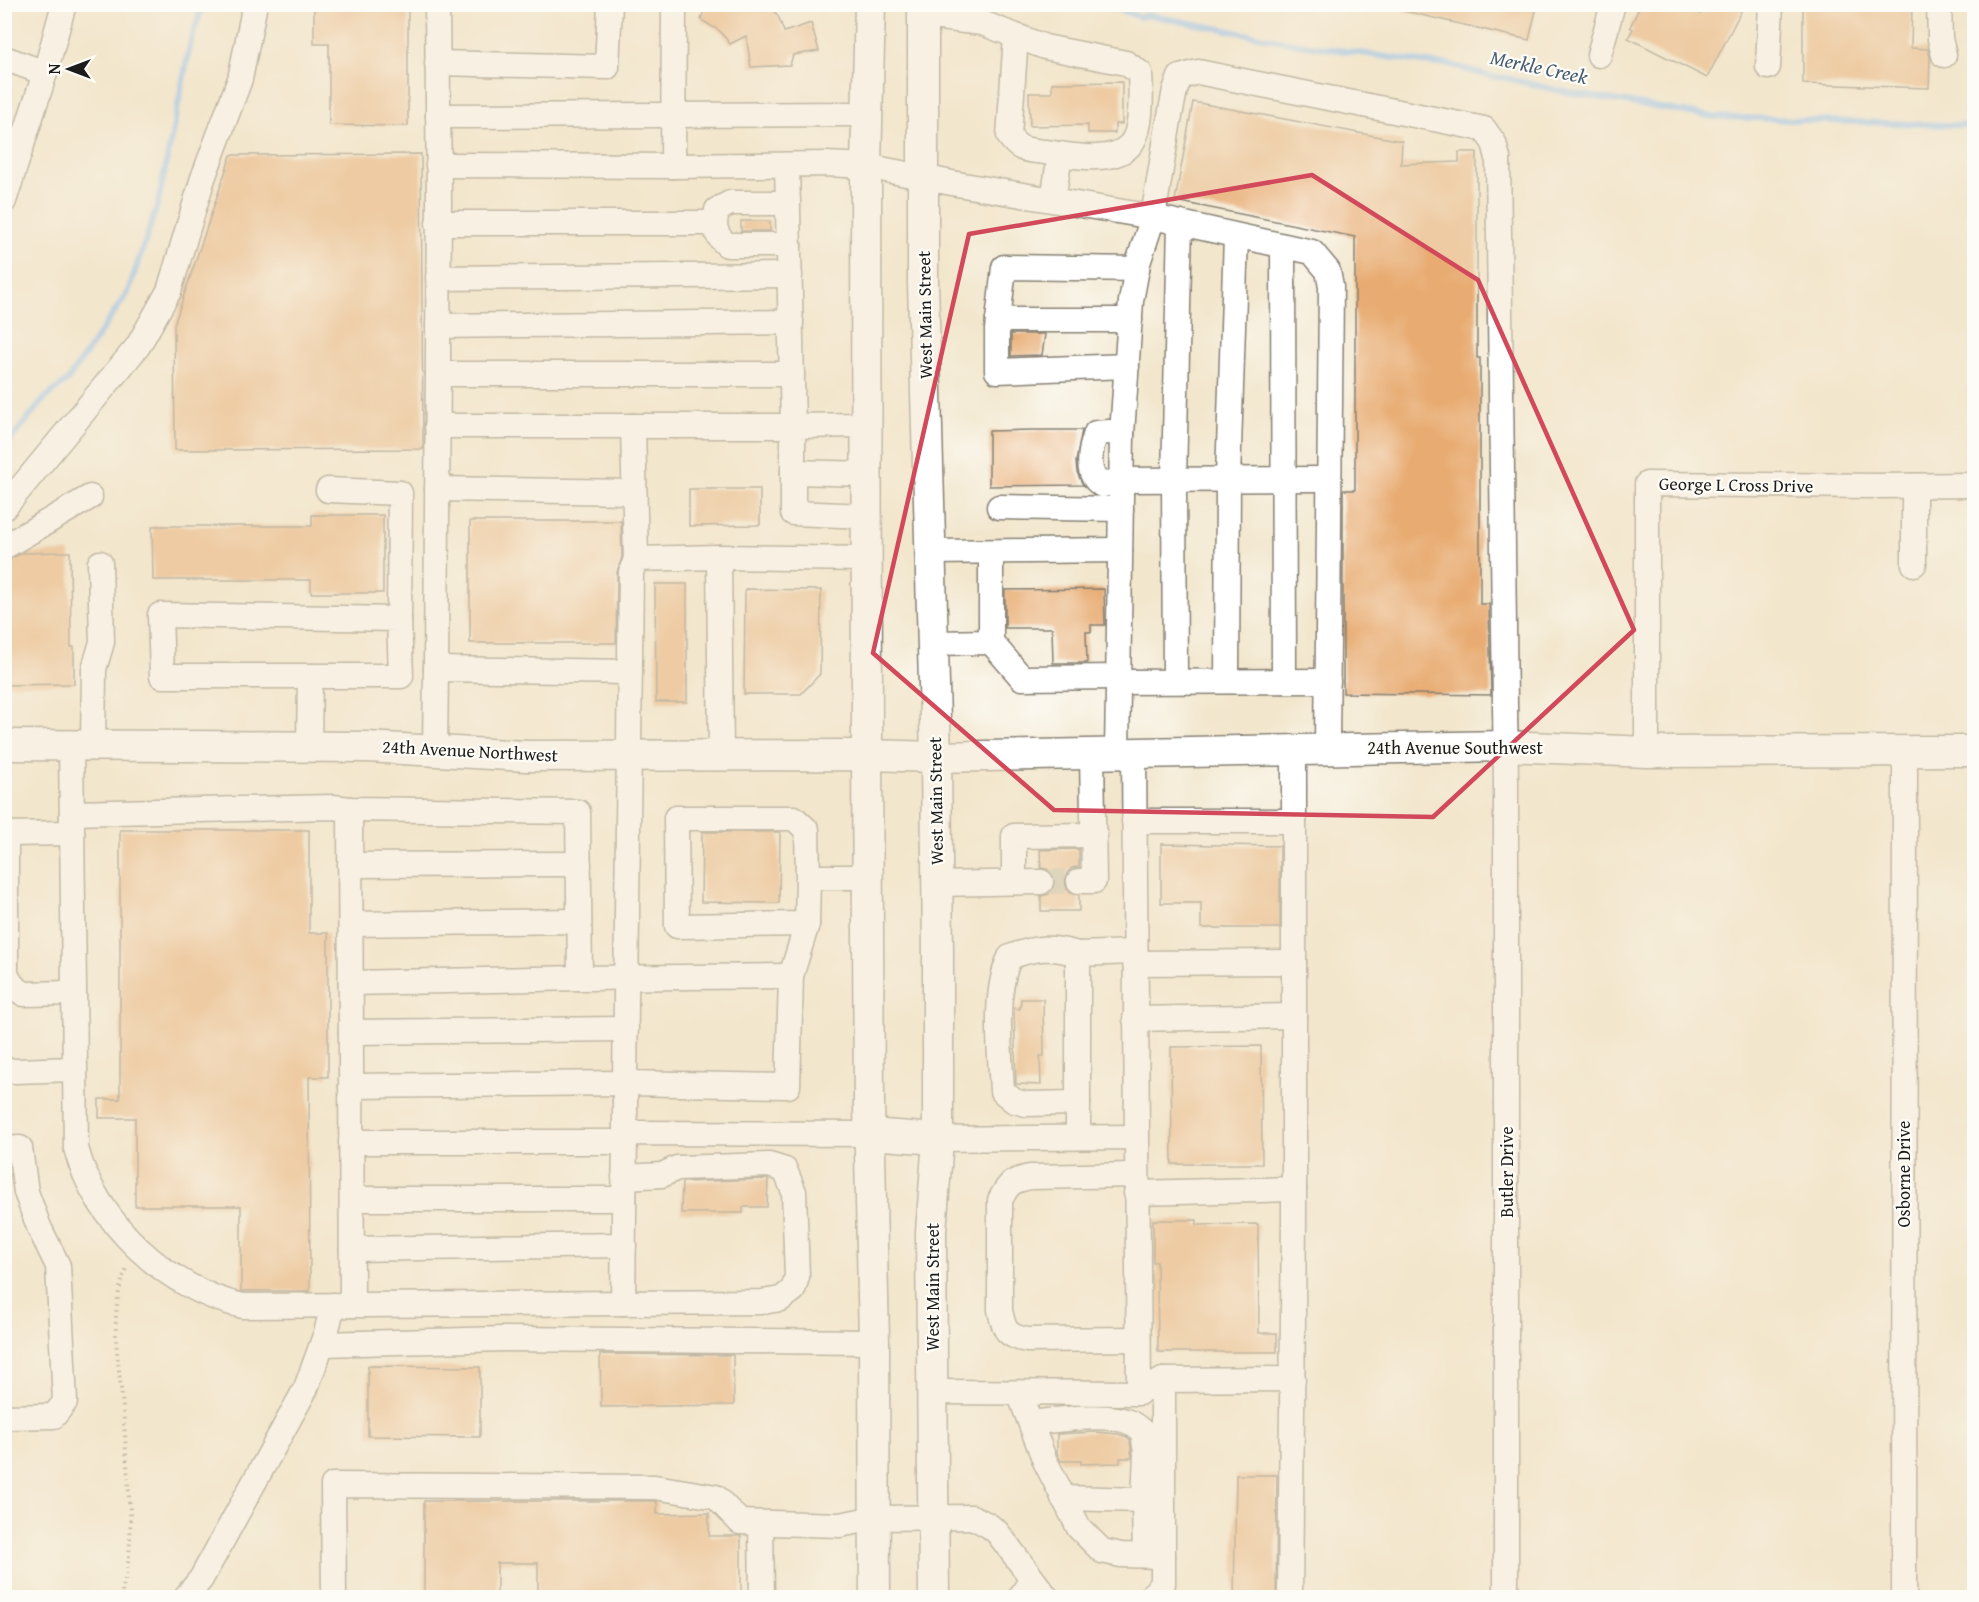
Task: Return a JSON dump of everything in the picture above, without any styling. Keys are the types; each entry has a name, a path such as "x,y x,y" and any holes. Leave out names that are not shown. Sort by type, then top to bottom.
{"main road":[{"path":"870,4 866,166 867,755 875,1598"},
{"name":"West Main Street","path":"923,10 923,283 936,757 939,1139 931,1232 934,1598"},
{"name":"24th Avenue Northwest","path":"4,745 309,746 435,750 526,756 867,755 936,757"},
{"name":"24th Avenue Southwest","path":"936,757 1504,746 1647,752 1974,751"},
{"path":"869,1134 939,1139"}],"street":[{"path":"4,201 45,73 64,4"},
{"path":"4,508 138,346 169,291 203,178 240,79 255,4"},
{"path":"435,750 438,375 437,4"},
{"path":"437,63 607,67 610,4"},
{"path":"673,166 674,4"},
{"path":"1599,55 1613,4"},
{"path":"1768,66 1771,4"},
{"path":"1938,4 1940,39 1944,56"},
{"path":"923,10 982,23 1045,47 1126,63 1140,73 1138,128 1131,145 1116,155 1082,158 1022,148 1009,136 1016,36"},
{"path":"4,58 45,73"},
{"name":"Butler Drive","path":"1153,217 1175,90 1180,77 1198,72 1484,129 1494,143 1498,158 1506,783 1506,1598"},
{"path":"438,116 867,114"},
{"path":"1053,200 1060,154"},
{"path":"438,165 866,166 1153,217 1312,252 1328,271 1331,287 1327,749"},
{"path":"788,166 793,513 867,516"},
{"path":"788,203 730,203 717,210 714,223 717,236 727,245 789,245"},
{"path":"1139,1393 1134,821 1114,753 1118,679 1122,434 1130,320 1137,269 1153,217"},
{"path":"438,223 714,223"},
{"path":"1175,681 1174,479 1180,223"},
{"path":"1227,681 1228,478 1236,236"},
{"path":"1283,246 1284,681"},
{"path":"1127,366 997,371 998,320 1004,267 1137,269"},
{"path":"438,278 790,275"},
{"path":"998,320 1130,320"},
{"path":"438,326 791,322"},
{"path":"438,375 792,375"},
{"path":"437,426 867,425"},
{"path":"631,1303 624,1245 624,1188 631,572 636,558 633,426"},
{"path":"1122,434 1096,433 1091,448 1090,468 1095,480 1102,485 1122,480 1329,479"},
{"path":"793,472 867,474"},
{"name":"George L Cross Drive","path":"1647,752 1647,484 1974,485"},
{"path":"1914,486 1914,564"},
{"path":"437,489 634,492"},
{"path":"328,490 400,493 401,676 162,676 160,615 399,619"},
{"path":"4,547 90,497"},
{"path":"999,507 1121,509"},
{"path":"931,552 1120,550"},
{"path":"991,552 991,642 1022,678 1328,681"},
{"path":"719,557 721,756"},
{"path":"636,558 867,559"},
{"path":"100,563 102,642 94,669 72,823 75,1134 81,1168 106,1212 135,1246 176,1279 237,1304 762,1302 781,1299 793,1290 797,1277 794,1192 785,1170 769,1165 677,1168 624,1188 352,1199"},
{"path":"933,643 991,642"},
{"path":"436,669 630,672"},
{"path":"309,746 310,676"},
{"path":"1290,1598 1294,1189 1293,750"},
{"name":"Osborne Drive","path":"1904,1598 1905,751"},
{"path":"1079,881 1094,881 1095,835 1092,795 1114,753"},
{"path":"73,993 24,994 13,986 6,975 5,834 72,823 333,807 578,812 580,978"},
{"path":"184,1598 201,1579 277,1444 306,1388 322,1344 343,1305 352,1249 350,809"},
{"path":"351,1086 625,1083 788,1086 791,976 807,924 807,830 794,818 676,818 677,926 807,924"},
{"path":"1134,821 1294,821"},
{"path":"1014,882 1014,836 1095,835"},
{"path":"350,866 579,864"},
{"path":"808,876 868,876"},
{"path":"937,884 1041,882"},
{"path":"351,924 579,921"},
{"path":"1078,1103 1026,1104 1014,1101 1002,1091 1000,1011 1003,972 1010,957 1031,949 1058,948 1078,954 1135,958 1294,962"},
{"path":"1078,954 1078,1137"},
{"path":"351,983 791,976"},
{"path":"1135,1019 1294,1016"},
{"path":"351,1032 626,1029"},
{"path":"4,1069 15,1071 74,1069"},
{"path":"351,1142 869,1134"},
{"path":"939,1139 1136,1137"},
{"path":"4,1149 20,1148 26,1192 39,1227 58,1266 65,1402 54,1416 4,1417"},
{"path":"1138,1339 1028,1340 1013,1337 1003,1327 1000,1311 1000,1200 1014,1180 1030,1177 1136,1184 1294,1189"},
{"path":"352,1249 624,1245"},
{"path":"504,1304 504,1339"},
{"path":"322,1344 504,1339 874,1342"},
{"path":"933,1392 1139,1393 1163,1380 1293,1379"},
{"path":"1154,1556 1163,1380"},
{"path":"1019,1393 1045,1461 1079,1528 1102,1551 1121,1555 1154,1556"},
{"path":"1031,1423 1109,1418 1130,1422 1143,1431 1146,1453 1144,1500 1154,1556 1163,1584 1149,1598"},
{"path":"334,1598 333,1485 655,1487 716,1497 740,1522 840,1525 875,1518 972,1517 988,1525 1008,1546 1033,1591"},
{"path":"1064,1498 1144,1500"},
{"path":"761,1523 762,1598"}],"path":[{"path":"120,1598 126,1582 131,1537 122,1392 114,1323 118,1287 135,1246"}],"highlighted area":[{"path":"1312,175 1478,280 1634,630 1433,817 1054,810 873,653 969,234"}],"building":[{"path":"314,4 408,4 408,126 329,125 329,44 314,44"},
{"path":"706,4 770,4 784,32 811,23 819,51 793,55 790,65 751,67 746,36 730,44 720,31 701,20"},
{"path":"1405,4 1529,4 1537,6 1529,40 1404,11"},
{"path":"1641,4 1684,4 1701,14 1706,4 1733,4 1742,9 1707,78 1628,38 1633,29 1630,27"},
{"path":"1803,4 1912,4 1911,48 1928,49 1929,88 1803,84"},
{"path":"1122,82 1122,124 1115,124 1115,133 1088,133 1088,125 1030,126 1029,93 1052,93 1052,83"},
{"path":"1193,102 1402,141 1401,164 1459,162 1459,152 1477,152 1480,604 1489,604 1491,695 1343,693 1343,490 1355,490 1355,237 1175,201"},
{"path":"421,154 423,449 175,450 174,325 231,155"},
{"path":"741,221 770,221 770,231 741,231"},
{"path":"1011,334 1045,334 1042,355 1011,356"},
{"path":"1082,430 1076,462 1077,472 1083,485 989,486 989,431"},
{"path":"689,489 760,489 760,525 689,526"},
{"path":"312,515 383,515 383,593 311,593 311,580 153,580 152,526 312,526"},
{"path":"470,521 621,521 622,557 617,572 616,643 470,643"},
{"path":"70,552 71,647 74,647 74,684 4,685 4,610 8,610 7,560 23,553"},
{"path":"655,584 687,584 687,702 656,702"},
{"path":"745,589 821,590 820,674 801,694 744,694"},
{"path":"1104,589 1105,625 1091,625 1091,632 1086,632 1087,663 1053,663 1052,628 1005,628 1005,590"},
{"path":"120,830 309,830 309,933 328,933 328,1077 309,1077 310,1291 241,1291 241,1206 135,1206 135,1118 99,1118 99,1099 120,1099"},
{"path":"702,832 780,832 779,903 701,902"},
{"path":"1161,844 1280,846 1280,928 1201,928 1201,903 1161,903"},
{"path":"1079,849 1079,867 1072,868 1067,873 1065,882 1071,893 1079,895 1079,911 1041,911 1041,896 1049,894 1055,882 1053,874 1041,868 1040,850"},
{"path":"1021,999 1043,999 1044,1056 1040,1056 1041,1085 1016,1084 1014,1008 1020,1009"},
{"path":"1261,1046 1262,1164 1172,1164 1171,1047"},
{"path":"768,1179 767,1207 743,1207 743,1213 681,1213 682,1182"},
{"path":"1153,1220 1197,1220 1197,1225 1258,1224 1259,1333 1277,1333 1277,1352 1158,1352 1157,1262 1153,1262"},
{"path":"600,1354 733,1355 734,1405 601,1407"},
{"path":"368,1366 480,1367 480,1437 368,1436"},
{"path":"1096,1432 1127,1437 1130,1440 1132,1458 1120,1458 1120,1463 1081,1464 1081,1461 1061,1461 1057,1453 1057,1434"},
{"path":"1236,1475 1277,1475 1276,1598 1234,1598"},
{"path":"424,1501 654,1501 657,1502 657,1514 709,1513 709,1536 741,1536 741,1598 654,1598 654,1596 538,1598 538,1563 497,1563 497,1598 424,1598"}],"waterway":[{"path":"4,448 45,398 67,381 128,292 158,203 191,41 203,4"},
{"name":"Merkle Creek","path":"1102,4 1140,17 1147,15 1298,44 1448,64 1492,77 1507,78 1560,91 1714,117 1974,126"}],"tunnel":[{"path":"1041,882 1079,881"}]}
